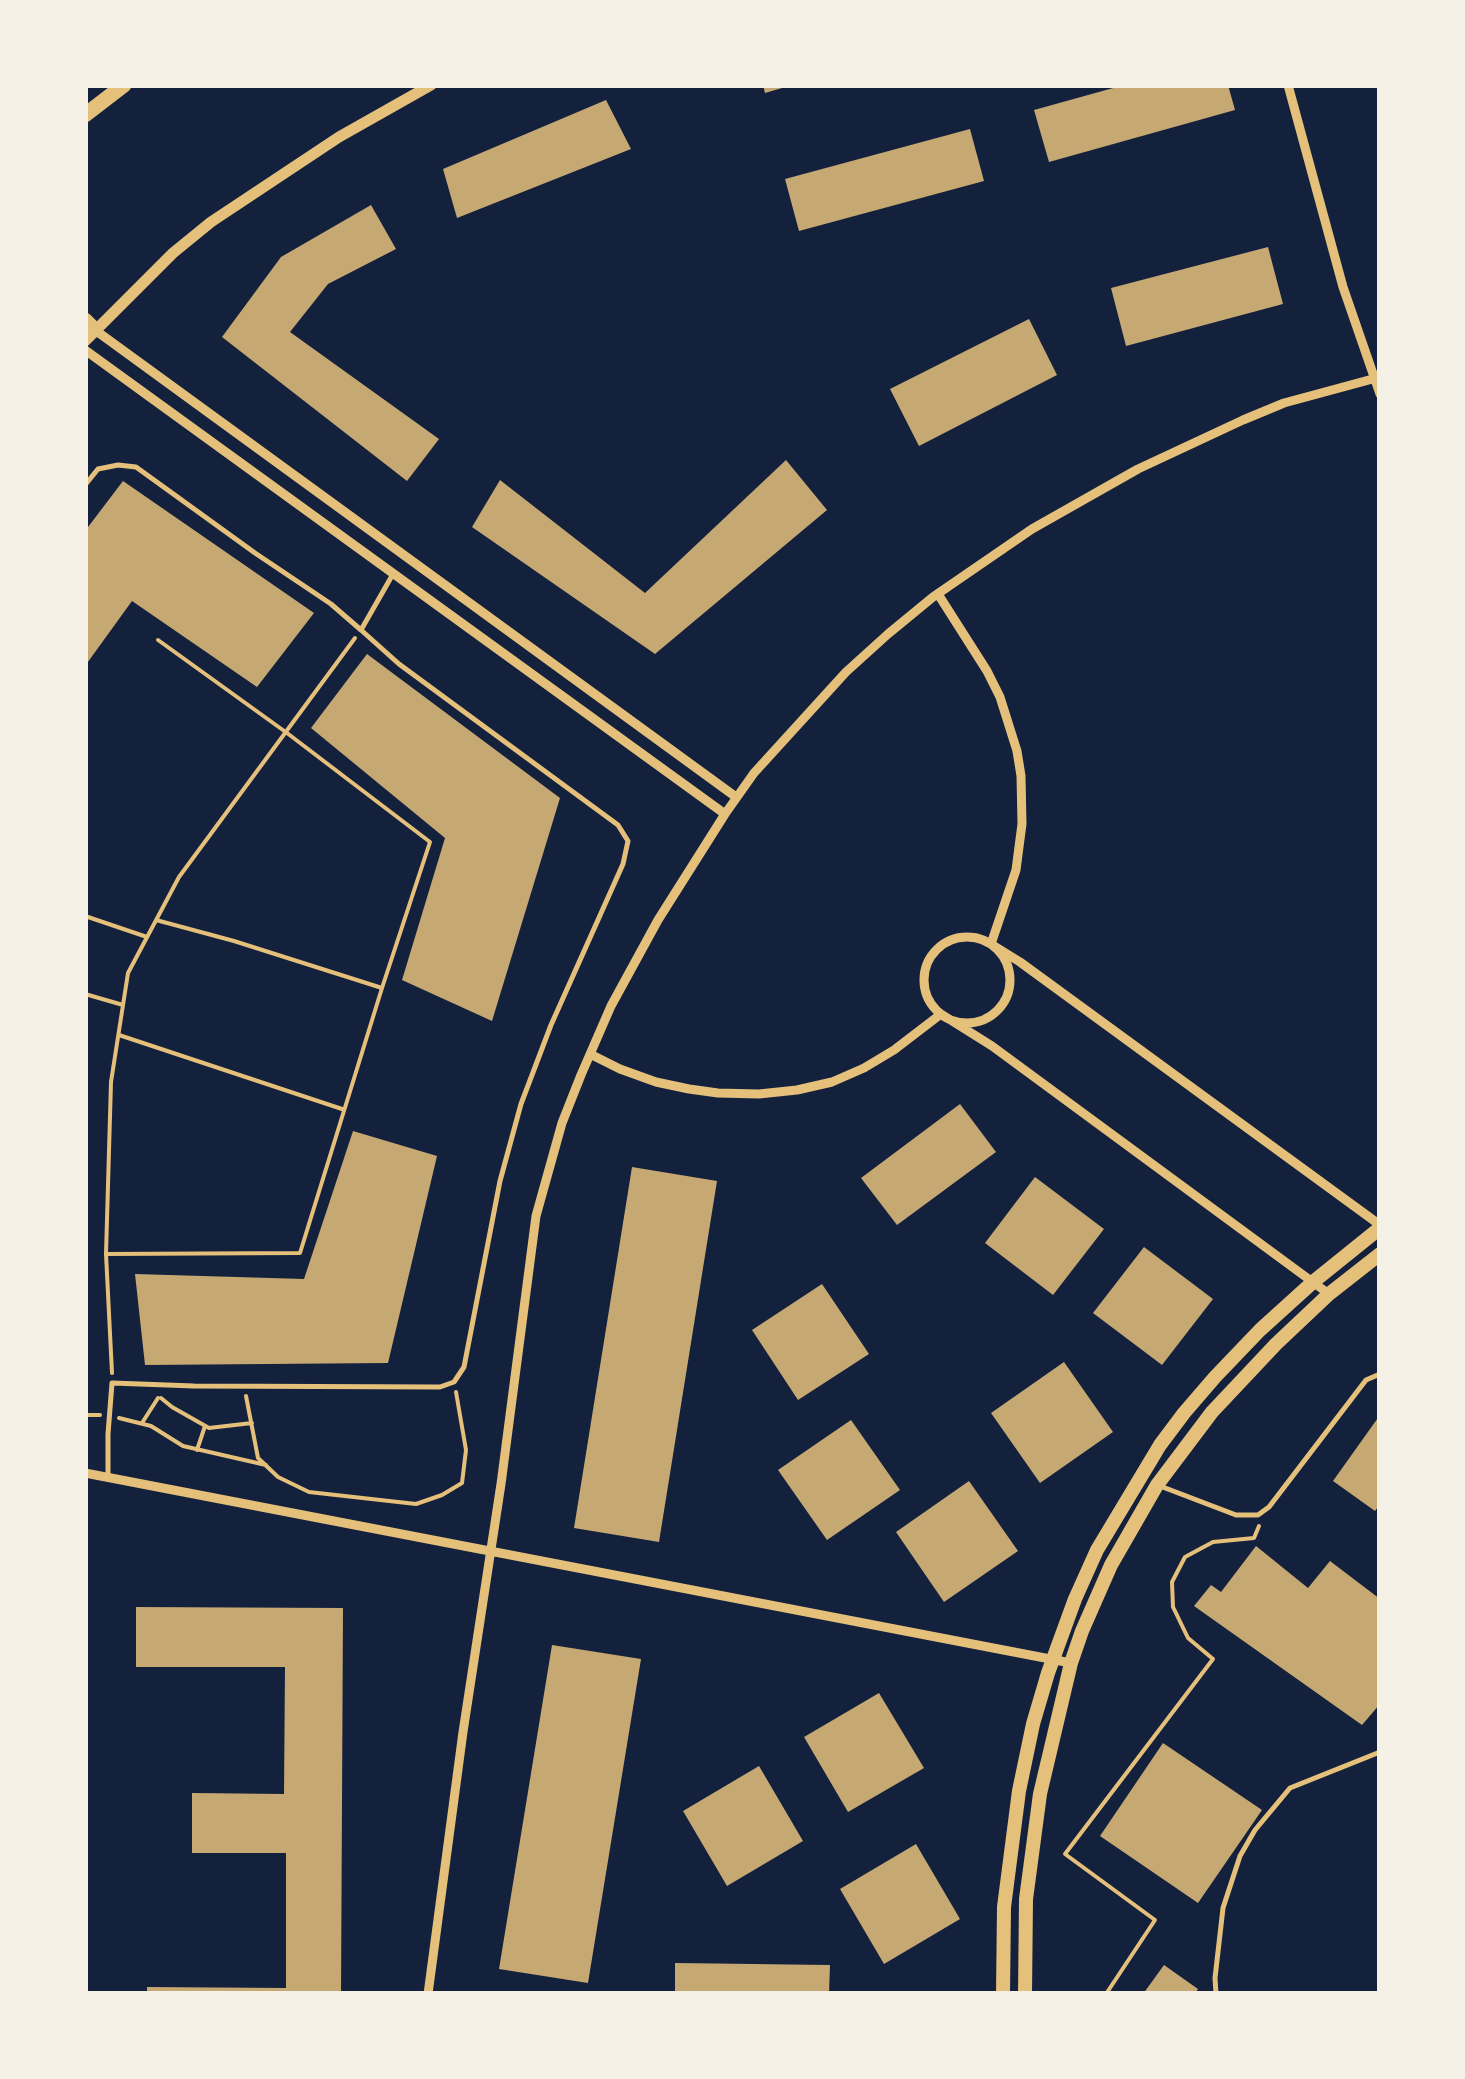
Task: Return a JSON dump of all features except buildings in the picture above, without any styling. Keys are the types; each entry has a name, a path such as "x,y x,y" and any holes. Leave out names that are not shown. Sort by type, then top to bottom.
{"main road":[{"path":"85,116 124,85"},
{"path":"1004,1994 1004,1907 1019,1791 1052,1660 1096,1550 1160,1446 1215,1377 1260,1330 1380,1227"},
{"path":"1025,1994 1025,1913 1031,1846 1050,1747 1082,1630 1111,1564 1157,1485 1212,1412 1276,1344 1380,1254"}],"street":[{"path":"432,85 339,137 212,222 172,253 88,331 736,797"},
{"path":"1288,85 1337,268 1380,394"},
{"path":"85,350 725,814"},
{"path":"428,1994 536,1216 562,1123 631,967 736,797 772,752 846,672 938,594 1032,530 1138,469 1284,403 1376,377"},
{"path":"938,594 1000,698 1021,776 1022,824 1016,870 991,944"},
{"path":"1330,1294 992,1046 941,1014 926,993 924,980 932,955 941,946 966,937 991,944 1380,1227"},
{"path":"941,1014 966,1023 992,1014 1002,1004 1010,979 1001,954 991,944"},
{"path":"590,1054 656,1082 689,1089 718,1094 797,1090 832,1082 864,1068 941,1014"},
{"path":"85,1473 1071,1663"}],"lane":[{"path":"85,485 98,470 118,465 136,467 332,604 400,664 618,825 628,841 623,864 551,1024 521,1104 500,1182 464,1367 454,1382 440,1387 112,1382 108,1477"},
{"path":"360,630 393,574"},
{"path":"1157,1485 1236,1515 1258,1515 1269,1507 1366,1380 1380,1374"},
{"path":"1216,1994 1223,1908 1240,1856 1255,1830 1290,1788 1380,1752"}],"path":[{"path":"112,1382 106,1254 111,1082 128,973 179,876 360,630"},
{"path":"106,1254 300,1253 430,842 158,640"},
{"path":"85,916 147,937"},
{"path":"156,920 382,988"},
{"path":"85,994 124,1005"},
{"path":"119,1036 344,1110"},
{"path":"244,1386 258,1458 278,1476 309,1492 416,1504 462,1483 466,1450 454,1382"},
{"path":"142,1424 159,1396 209,1428 252,1423"},
{"path":"87,1414 151,1426 184,1446 266,1466"},
{"path":"197,1450 205,1426"},
{"path":"1106,1994 1154,1920 1066,1854 1213,1658 1188,1638 1173,1608 1172,1582 1186,1557 1212,1542 1254,1538 1269,1507"}]}
